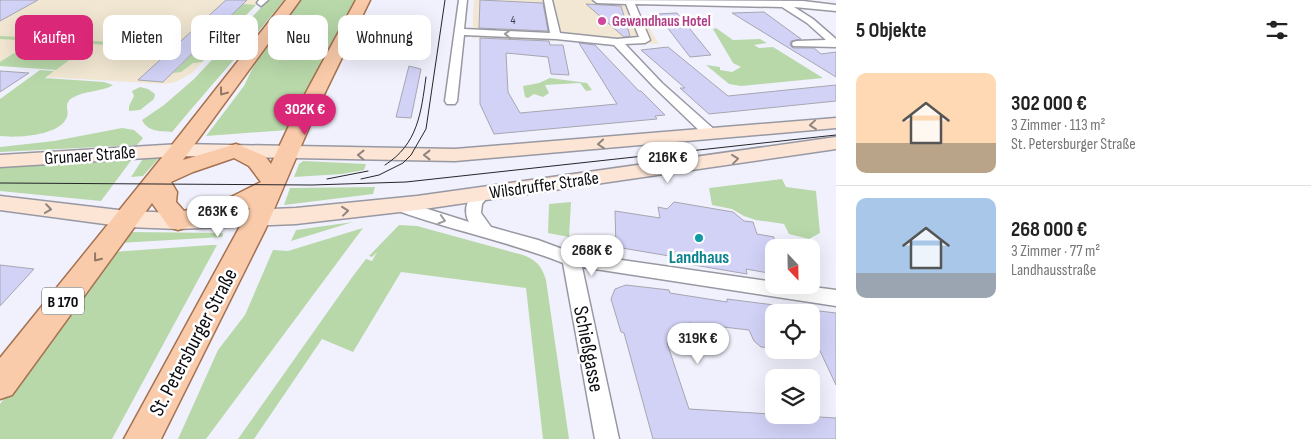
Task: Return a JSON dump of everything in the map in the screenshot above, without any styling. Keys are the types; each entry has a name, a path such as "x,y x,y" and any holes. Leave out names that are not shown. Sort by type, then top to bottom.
{"main road":[{"name":"B 170","path":"0,384 158,180 293,0"},
{"path":"288,152 306,111 363,0"},
{"path":"236,150 257,161 274,185 240,203 178,220 164,203 165,192 158,180 186,167 236,150"},
{"name":"St. Petersburger Straße","path":"142,439 258,219 288,152"}],"street":[{"path":"451,101 463,0"},
{"path":"548,0 556,36"},
{"path":"597,0 784,4 799,2 836,8"},
{"path":"458,32 556,36 617,42 645,40 630,2"},
{"path":"784,4 810,21 835,44"},
{"path":"617,42 658,85 711,134"},
{"path":"798,44 835,44"},
{"name":"Wilsdruffer Straße","path":"288,152 390,155 454,154 543,149 836,123"},
{"name":"Wilsdruffer Straße","path":"127,219 258,219 400,205 836,143"},
{"name":"Grunaer Straße","path":"0,161 180,150 288,152"},
{"path":"482,194 474,202 472,210 476,220 485,231"},
{"path":"0,203 127,219"},
{"path":"400,205 440,220 532,244 572,259 836,298"},
{"name":"Schießgasse","path":"572,259 608,439"}],"shaded area":[{"path":"0,0 260,0 246,15 191,15 191,60 204,60 192,73 176,82 165,84 46,77 67,60 93,60 93,15 15,15 15,53 0,62"},
{"path":"474,0 790,0 793,2 633,2 659,44 472,38"}],"green space":[{"path":"268,0 284,0 272,15 268,15 268,20 258,32 258,15 254,15"},
{"path":"300,0 355,0 347,15 338,15 338,33 328,52 328,15 289,15"},
{"path":"243,4 256,5 246,15 232,15"},
{"path":"716,28 733,40 760,39 767,43 754,45 759,48 773,47 823,78 741,86 729,84 706,65 720,67 720,70 732,72 741,67 733,63 713,29"},
{"path":"0,36 15,37 15,40 0,39"},
{"path":"93,41 103,41 103,45 93,44"},
{"path":"268,44 268,60 324,60 288,130 206,136 244,86 258,58"},
{"path":"14,53 15,60 69,60 56,70 0,66 0,62"},
{"path":"191,55 191,60 204,60 193,63 181,72 173,73"},
{"path":"212,60 234,60 172,132 151,129 145,124 142,120 164,105 194,79"},
{"path":"40,70 54,71 45,78 104,82 113,85 72,98 67,106 68,113 66,119 54,129 36,135 0,136 0,99"},
{"path":"550,78 587,83 592,90 586,91 580,83 545,85 549,93 543,97 534,94 528,98 525,97 523,86 539,83"},
{"path":"140,87 148,89 155,94 154,99 140,110 129,111 129,106 134,96 132,91"},
{"path":"122,128 134,130 143,138 137,145 0,152 0,147 54,141"},
{"path":"144,157 159,158 143,176 131,177"},
{"path":"133,158 101,201 0,191 0,166"},
{"path":"303,161 366,164 364,170 342,174 294,177 299,164"},
{"path":"782,179 786,187 816,191 820,233 809,239 789,234 784,224 756,220 732,209 712,205 709,188"},
{"path":"375,187 373,194 284,205 290,188"},
{"path":"571,202 569,237 548,233 549,204"},
{"path":"353,222 291,241 296,230"},
{"path":"399,225 417,226 523,255 538,264 546,280 569,439 543,439 526,288 401,272 353,352 322,339 254,439 238,439 353,276 366,259 372,261 377,252 372,257 369,256"},
{"path":"363,228 206,439 178,439 218,350 245,315 273,250 288,251"},
{"path":"130,232 222,233 223,235 222,237 119,243"},
{"path":"217,245 112,439 0,439 0,404 112,252"}],"building":[{"path":"0,0 38,0 0,21"},
{"path":"226,0 247,0 232,15 210,15"},
{"path":"480,0 543,3 548,31 479,28"},
{"path":"586,4 621,6 630,36 624,37"},
{"path":"764,12 801,39 791,41 790,45 793,48 814,48 821,54 836,52 836,77 732,13"},
{"path":"677,13 711,55 690,57 657,14"},
{"path":"191,32 191,55 163,82 138,80 160,60 181,60 181,41"},
{"path":"480,38 549,41 550,45 563,45 569,75 551,74 548,57 506,53 508,92 520,113 617,104 579,43 595,45 665,115 655,116 657,119 494,134 480,104"},
{"path":"668,47 728,96 836,85 836,101 709,114 680,88 685,88 641,50"},
{"path":"409,66 421,69 411,118 396,117"},
{"path":"0,71 29,73 0,92"},
{"name":"Landhaus","path":"674,202 733,212 744,221 753,222 757,234 774,237 774,239 765,239 765,272 746,269 747,274 688,264 687,259 616,247 615,211 660,218 658,207 667,209"},
{"path":"0,265 34,269 0,306"},
{"path":"626,285 669,290 670,293 727,302 727,299 766,304 765,347 761,347 754,341 749,330 689,323 708,353 667,343 689,409 765,414 765,424 820,424 820,417 836,418 836,439 653,439 624,333 621,332 611,299 615,289"},
{"path":"820,311 836,313 836,385 820,351"}],"tram line":[{"path":"361,179 379,175 403,163 411,155 426,129 445,0"},
{"path":"385,165 405,147 416,127 420,115 426,77"},
{"path":"0,183 312,185 406,182 836,135"},
{"path":"327,179 368,171"}],"place":[{"name":"Gewandhaus Hotel","path":"602,21"},
{"name":"Landhaus","path":"699,238"}]}
